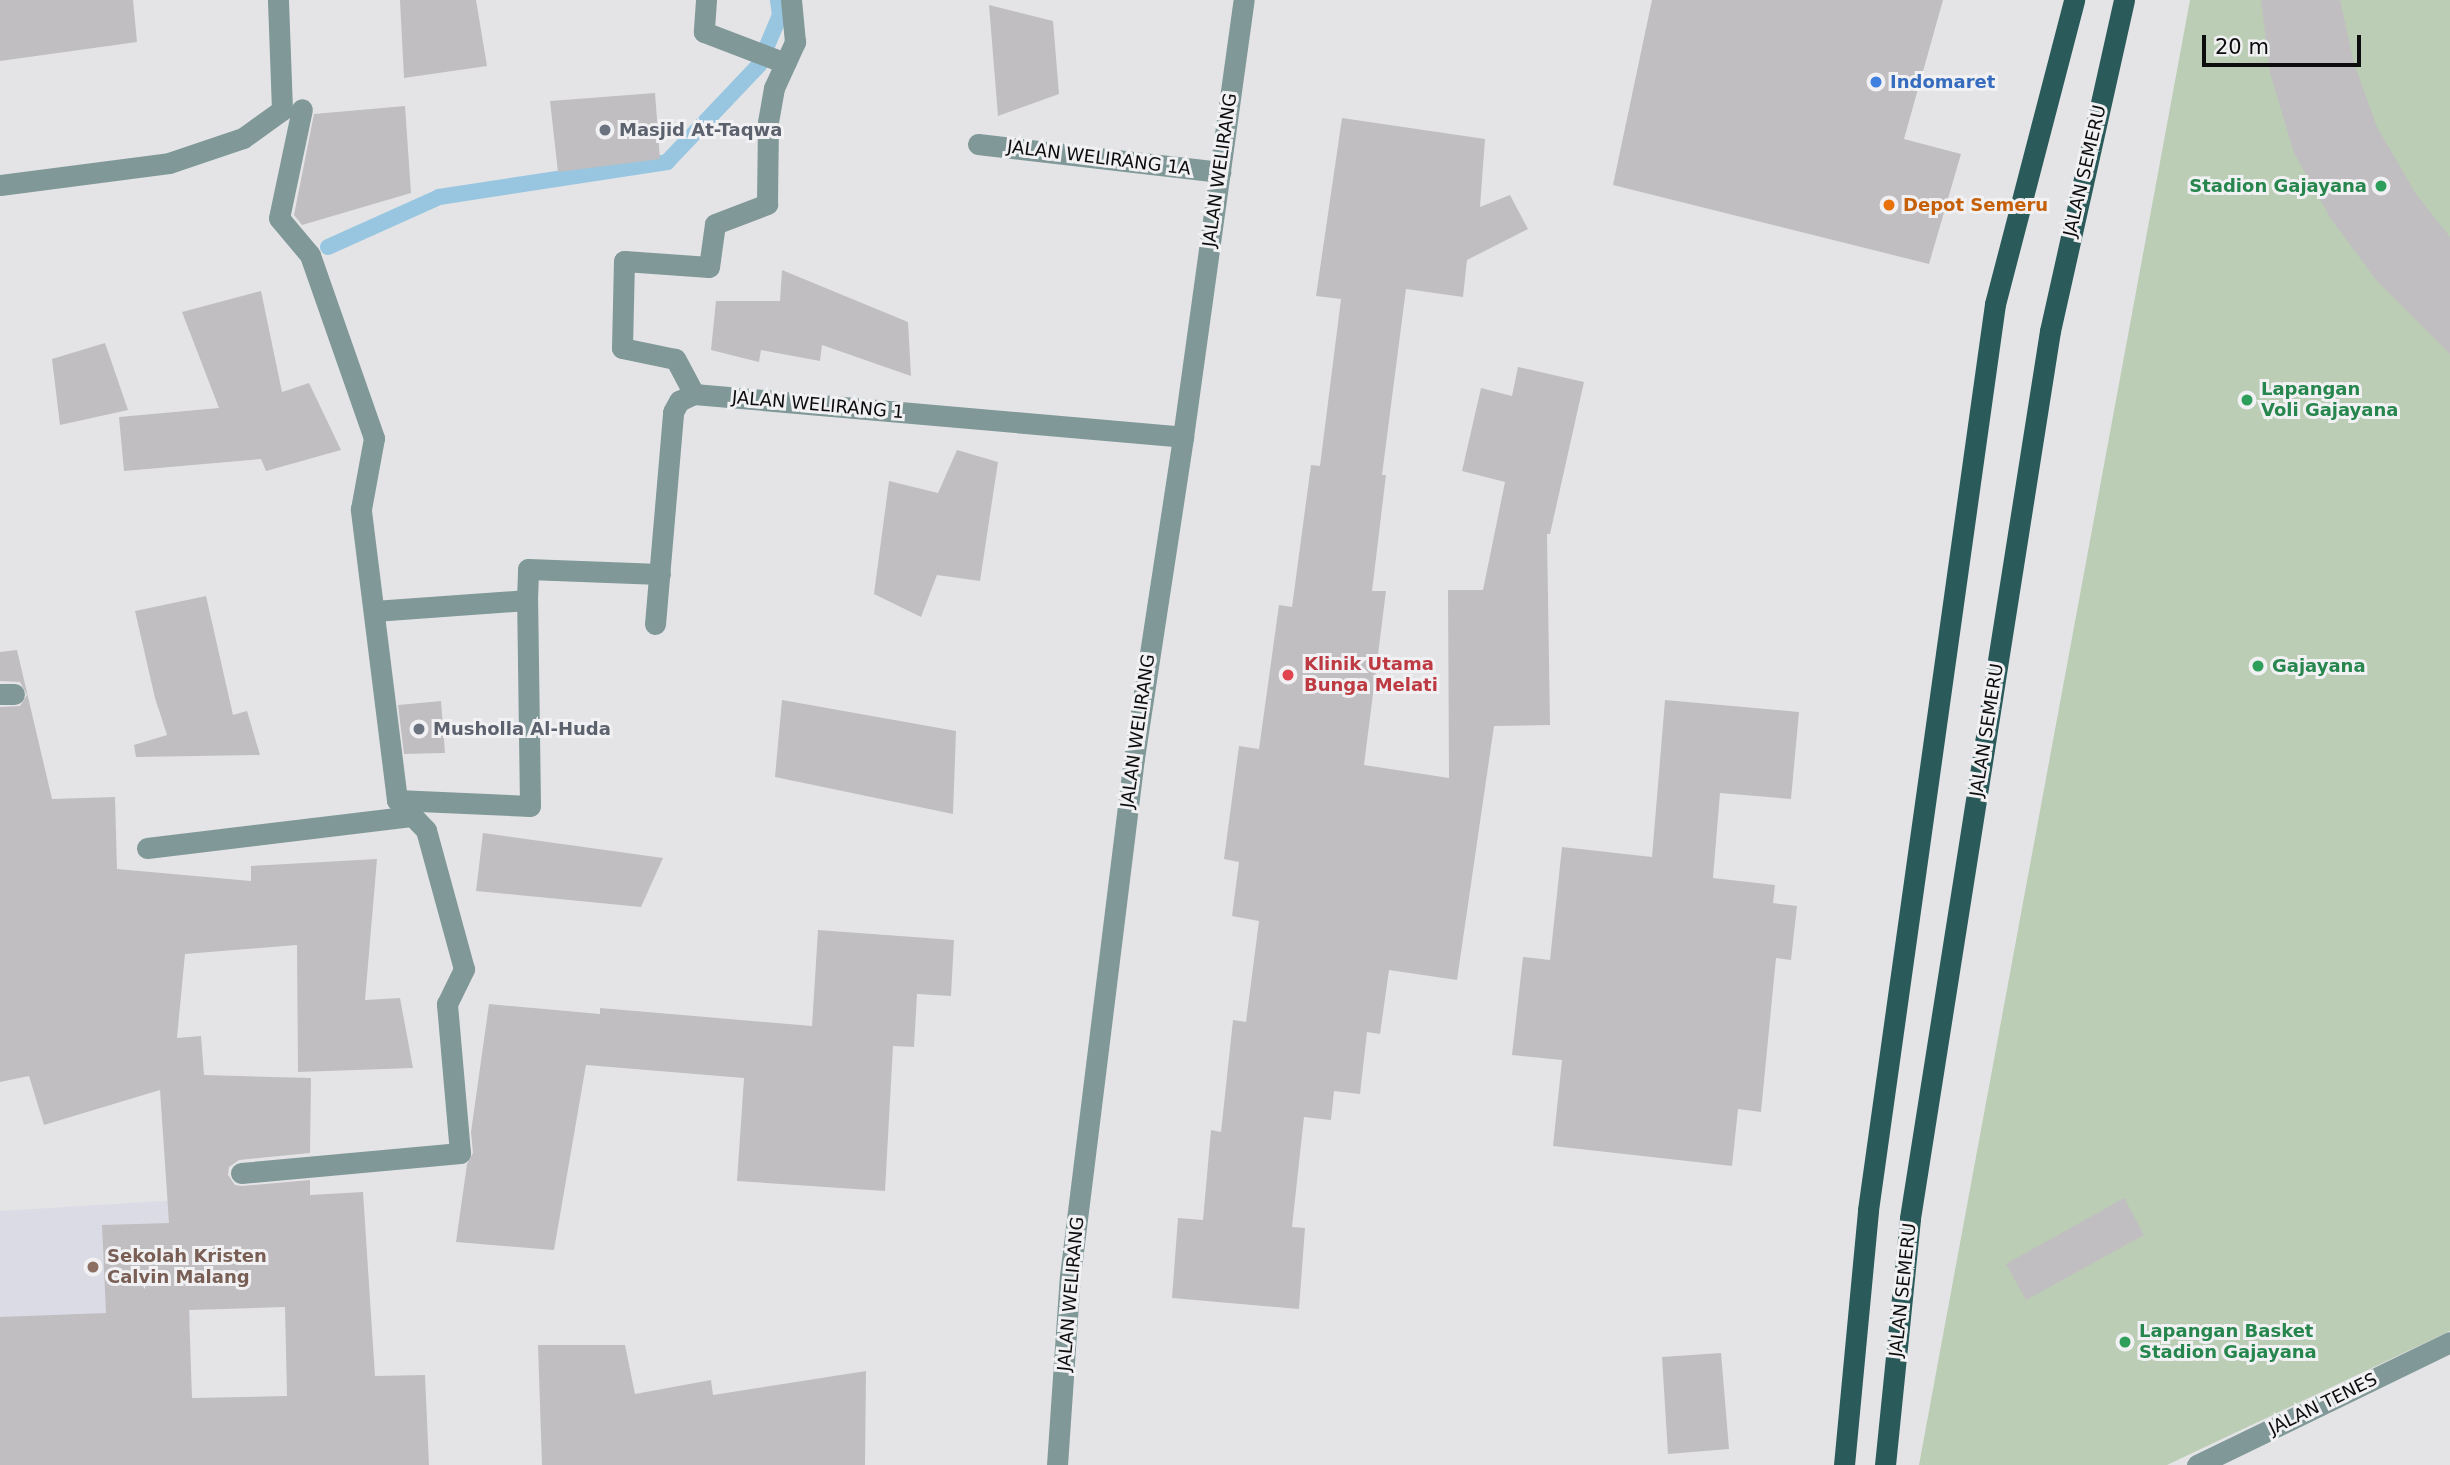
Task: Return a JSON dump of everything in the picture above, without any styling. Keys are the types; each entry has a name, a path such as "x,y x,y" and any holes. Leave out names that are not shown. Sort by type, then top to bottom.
{"main road":[{"path":"1844,1465 1868,1210 1995,304 2074,0"},
{"name":"JALAN SEMERU","path":"1885,1465 1910,1218 2048,344 2124,0"}],"street":[{"path":"240,1173 460,1153 447,1004 464,970 426,830 397,800 361,509 374,438 310,255 279,218 292,110 278,0"},
{"path":"706,0 704,32 783,63"},
{"path":"655,624 673,412 679,401 694,394 675,359 622,348 625,261 709,267 715,224 767,204 768,122 774,88 783,63 795,42 790,0"},
{"name":"JALAN WELIRANG","path":"1057,1465 1070,1276 1133,758 1183,437 1244,0"},
{"path":"0,185 169,163 243,138 292,110"},
{"name":"JALAN WELIRANG 1A","path":"978,144 1220,172"},
{"name":"JALAN WELIRANG 1","path":"694,394 1183,437"},
{"path":"397,800 530,806 528,569 660,574"},
{"path":"374,611 527,600"},
{"path":"147,848 413,816"},
{"name":"JALAN TENES","path":"2197,1465 2450,1342"}],"shaded area":[{"name":"Sekolah Kristen Calvin Malang","path":"179,1200 191,1322 132,1350 0,1431 0,1211"}],"green space":[{"name":"Gajayana","path":"2190,0 2450,0 2450,1331 2167,1465 1919,1465"}],"building":[{"path":"0,0 133,0 137,42 0,61"},
{"path":"400,0 476,0 487,66 404,78"},
{"path":"1652,0 1943,0 1904,139 1961,154 1929,264 1613,185"},
{"name":"Stadion Gajayana","path":"2261,0 2340,0 2354,63 2377,127 2416,194 2450,237 2450,354 2376,280 2331,219 2294,153 2270,73"},
{"path":"989,5 1053,21 1059,94 998,116"},
{"name":"Masjid At-Taqwa","path":"655,93 660,159 558,172 550,101"},
{"path":"405,106 411,193 302,225 294,215 314,114"},
{"path":"1342,118 1485,139 1480,207 1510,195 1528,229 1467,260 1463,297 1406,289 1382,475 1386,475 1372,591 1386,591 1364,765 1449,778 1448,590 1483,590 1505,482 1462,471 1481,388 1512,396 1518,367 1584,382 1550,534 1547,534 1550,725 1494,726 1457,980 1389,970 1380,1034 1367,1032 1360,1094 1334,1091 1331,1120 1304,1117 1292,1227 1305,1228 1299,1309 1172,1298 1178,1218 1203,1220 1211,1130 1221,1132 1233,1020 1246,1022 1259,921 1232,916 1239,862 1224,859 1239,746 1259,749 1279,605 1292,607 1311,465 1320,466 1341,299 1316,296"},
{"path":"782,270 908,322 911,376 822,345 820,361 761,350 759,362 711,350 716,301 780,301"},
{"path":"261,291 282,392 309,383 341,450 266,471 261,459 124,471 119,417 219,408 182,312"},
{"path":"105,343 128,410 60,425 52,359"},
{"path":"957,450 998,462 980,581 937,575 921,617 874,594 889,481 938,493"},
{"path":"206,596 233,715 247,711 260,755 136,757 134,745 167,735 155,698 135,611"},
{"path":"17,650 52,799 115,797 117,869 251,881 251,866 377,859 365,1000 400,998 413,1068 298,1072 297,945 185,954 177,1038 201,1036 204,1075 311,1078 310,1153 239,1160 229,1167 228,1175 235,1185 242,1186 310,1180 310,1195 363,1192 375,1376 425,1375 429,1465 0,1465 0,1317 106,1313 102,1225 169,1223 160,1090 44,1125 29,1076 0,1082 0,707 20,706 27,695 20,682 0,681 0,652","holes":["285,1307 287,1396 192,1398 189,1310"]},
{"path":"782,700 956,731 953,814 775,777"},
{"path":"1665,700 1799,712 1791,799 1720,793 1713,878 1775,885 1773,903 1797,906 1791,960 1776,958 1761,1112 1738,1109 1732,1166 1553,1146 1562,1060 1512,1055 1523,957 1550,960 1562,847 1652,857"},
{"name":"Musholla Al-Huda","path":"441,701 445,753 404,754 398,705"},
{"path":"483,833 663,858 641,907 476,891"},
{"path":"818,930 954,940 951,996 917,994 914,1047 893,1046 885,1191 737,1181 744,1078 586,1065 554,1250 456,1242 467,1164 473,1153 471,1132 489,1004 600,1014 600,1008 812,1026"},
{"path":"2124,1198 2144,1235 2026,1300 2006,1264"},
{"path":"538,1345 625,1345 635,1394 711,1380 713,1395 866,1371 865,1465 542,1465"},
{"path":"1721,1353 1729,1449 1668,1454 1662,1357"}],"waterway":[{"path":"328,247 439,197 667,162 759,65 780,15 778,0"}],"place":[{"name":"Indomaret","path":"1876,82"},
{"name":"Masjid At-Taqwa","path":"605,130"},
{"name":"Stadion Gajayana","path":"2381,186"},
{"name":"Depot Semeru","path":"1889,205"},
{"name":"Lapangan Voli Gajayana","path":"2247,400"},
{"name":"Gajayana","path":"2258,666"},
{"name":"Klinik Utama Bunga Melati","path":"1288,675"},
{"name":"Musholla Al-Huda","path":"419,729"},
{"name":"Sekolah Kristen Calvin Malang","path":"93,1267"},
{"name":"Lapangan Basket Stadion Gajayana","path":"2125,1342"}]}
